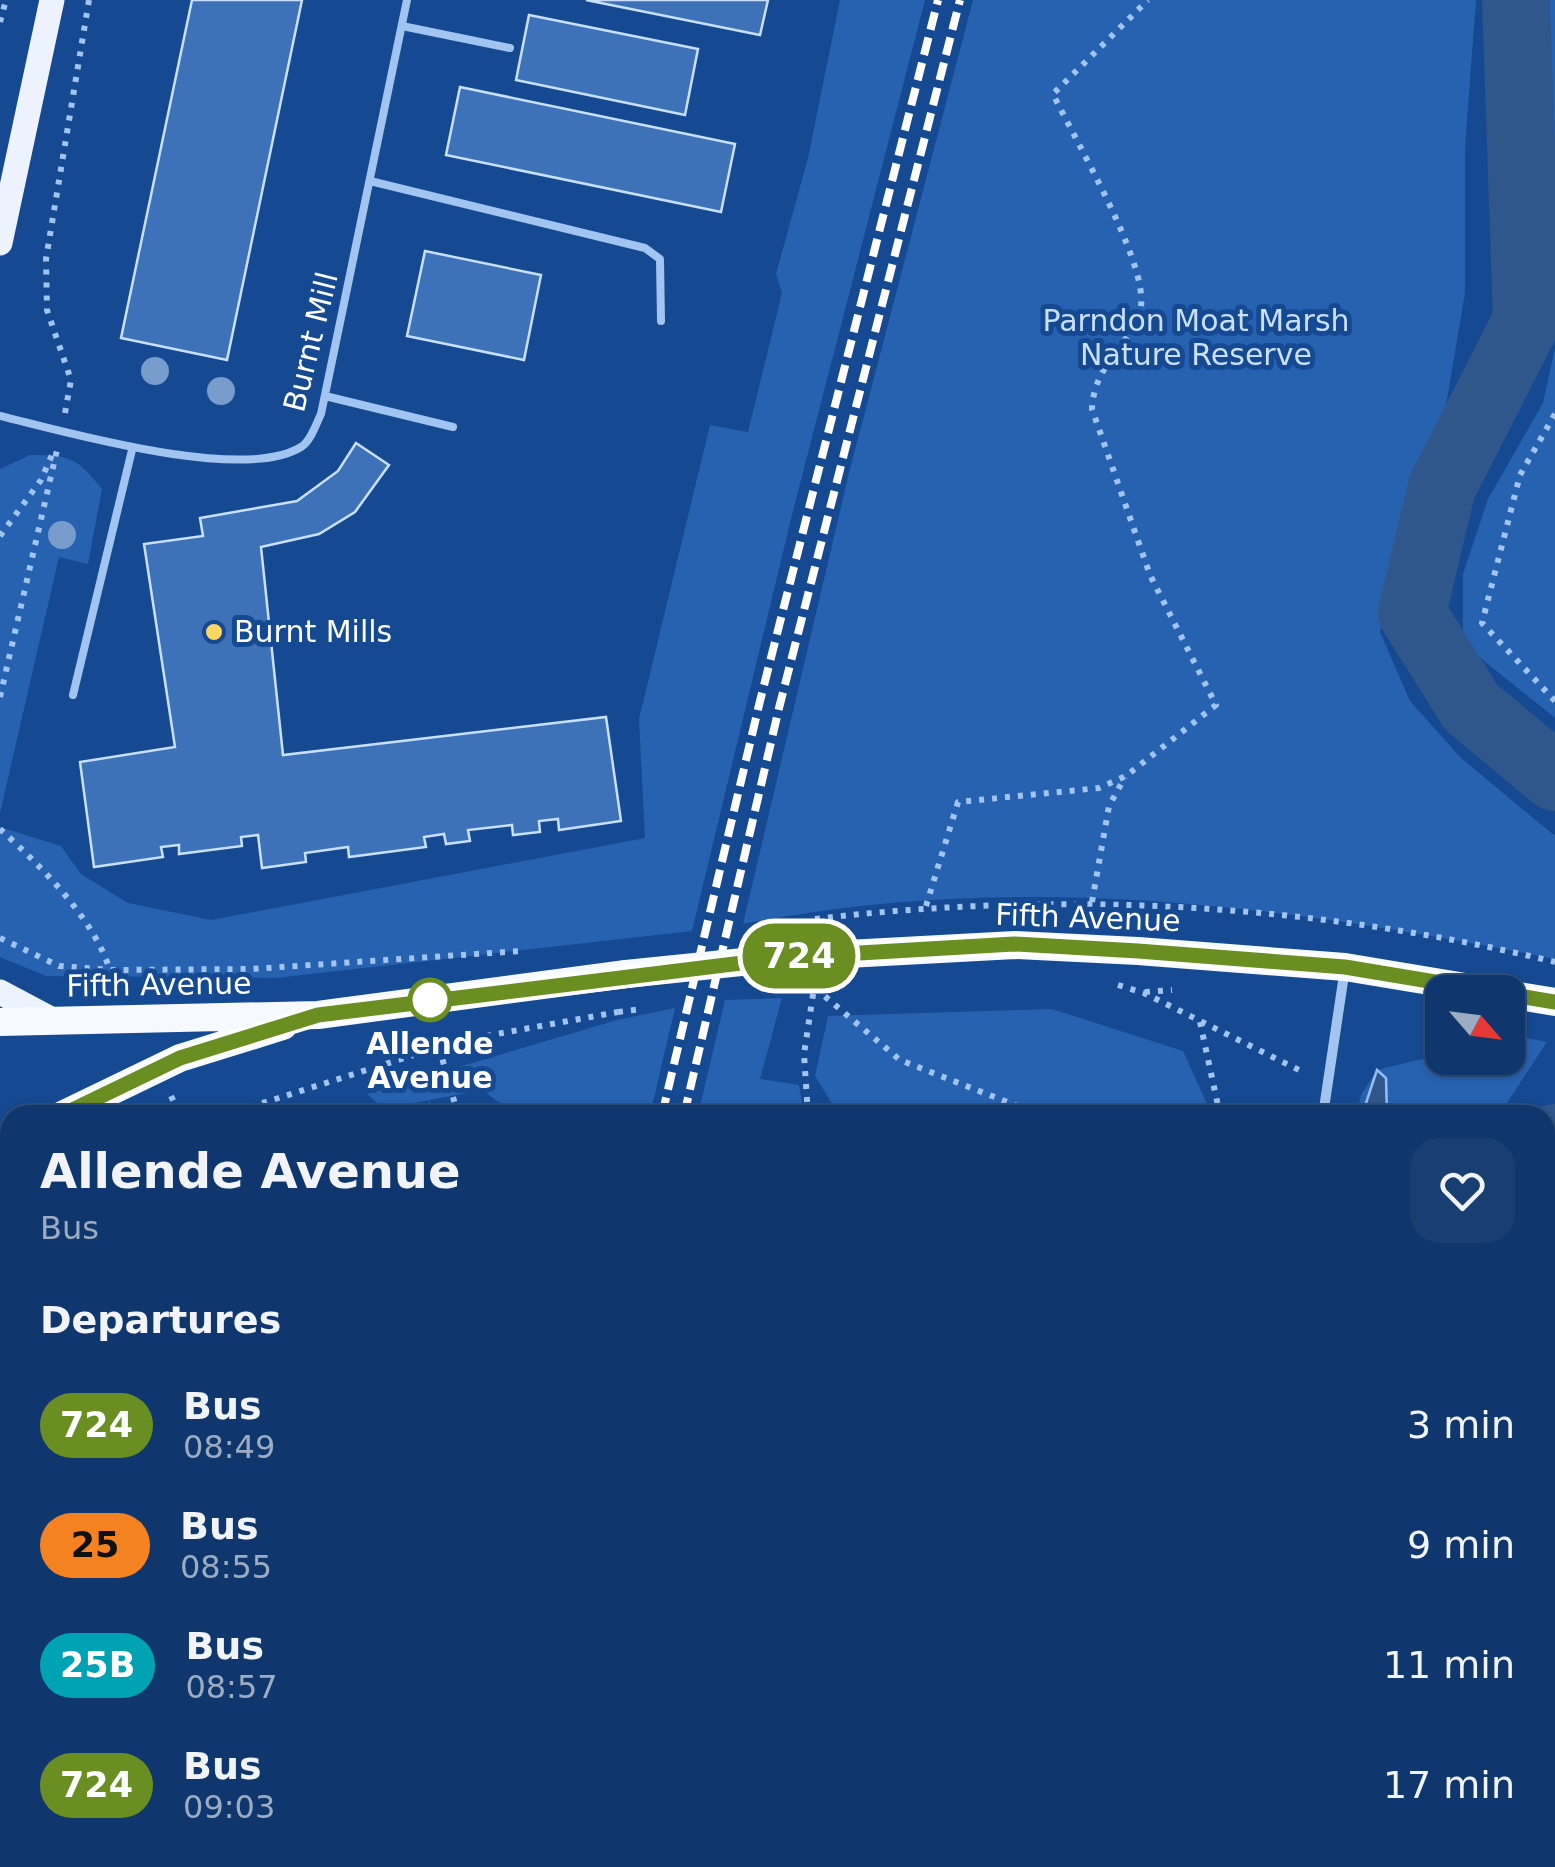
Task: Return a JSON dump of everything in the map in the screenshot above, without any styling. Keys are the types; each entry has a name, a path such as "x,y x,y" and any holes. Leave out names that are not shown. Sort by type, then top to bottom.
{"highway":[{"name":"Fifth Avenue","path":"0,1022 318,1015 626,974 791,957 1014,944 1345,967 1555,1002"},
{"name":"Fifth Avenue","path":"83,1105 180,1058 318,1015"}],"main road":[{"path":"0,243 6,189 52,0"},
{"path":"0,992 49,1018"}],"street":[{"path":"1324,1105 1345,967"}],"lane":[{"name":"Burnt Mill","path":"0,416 132,450 271,459 305,445 325,396 408,0"},
{"path":"402,26 510,48"},
{"path":"370,182 645,248 660,259 660,321"},
{"path":"325,396 453,427"},
{"path":"73,694 132,450"}],"path":[{"path":"0,22 6,0"},
{"path":"0,697 71,380 47,310 46,258 89,0"},
{"path":"926,906 958,802 1099,788 1126,776 1216,705 1150,575 1092,409 1093,386 1141,308 1136,266 1053,94 1148,0"},
{"path":"1555,414 1520,475 1482,623 1555,701"},
{"path":"0,536 42,480 62,431"},
{"path":"1092,902 1109,806 1126,776"},
{"path":"0,828 52,877 112,970"},
{"path":"0,938 59,966 112,970 251,970 538,950"},
{"path":"1114,984 1144,992 1314,1078 1315,1060"},
{"path":"798,989 832,986"},
{"path":"807,1105 804,1054 814,987"},
{"path":"814,987 900,1060 1017,1105"},
{"path":"1144,992 1181,988"},
{"path":"256,1105 439,1047 618,1012"},
{"path":"1200,1020 1209,1046 1218,1105"},
{"path":"439,1047 455,1105"}],"green space":[{"path":"840,0 925,0 791,519 692,931 276,978 46,976 0,957 0,827 61,846 81,874 128,903 211,920 645,838 639,719 710,425 748,432 782,293 776,274 808,158"},
{"name":"Parndon Moat Marsh Nature Reserve","path":"973,0 1476,0 1465,147 1465,293 1445,411 1408,500 1380,632 1410,701 1460,757 1555,836 1555,959 1352,923 1150,901 1050,897 949,899 846,908 743,924 849,473"},
{"path":"1550,0 1555,0 1555,186 1545,48"},
{"path":"1555,348 1555,718 1463,644 1463,574 1488,499 1543,403"},
{"path":"30,455 72,460 102,489 88,564 59,557 0,813 0,469"},
{"path":"782,998 760,1079 799,1085 802,1105 700,1105 725,1000"},
{"path":"675,1008 652,1105 503,1105 482,1090 405,1105 379,1105 367,1094 617,1020"},
{"path":"1052,1009 1183,1051 1207,1105 833,1105 815,1076 828,1016"},
{"path":"1525,1038 1547,1042 1506,1105 1358,1105 1377,1070 1425,1058 1425,1075 1525,1075"}],"shaded area":[{"path":"1377,1070 1386,1078 1387,1105 1365,1105"}],"building":[{"path":"192,0 302,0 227,360 121,338"},
{"path":"586,0 768,0 760,35"},
{"path":"529,15 698,49 685,115 516,80"},
{"path":"460,87 735,144 721,212 446,155"},
{"path":"425,251 541,275 524,360 407,336"},
{"name":"Burnt Mills","path":"356,443 389,465 355,512 319,534 261,547 283,755 606,717 621,821 559,830 558,819 539,821 540,832 513,835 512,825 468,830 470,841 446,844 444,834 424,837 426,847 349,857 348,847 305,853 306,862 262,868 258,835 241,837 242,846 179,854 179,845 161,847 163,857 94,867 80,762 175,747 144,544 203,536 200,518 297,501 338,471"}],"waterway":[{"path":"1516,0 1527,320 1442,487 1412,613 1471,707 1555,777"}],"railway":[{"path":"664,1105 760,701 938,0"},
{"path":"686,1105 779,708 960,0"}],"bus line":[{"name":"724","path":"81,1105 180,1058 318,1015 626,974 791,957 1014,944 1138,951 1345,967 1450,981 1555,1002"}],"place":[{"name":"Burnt Mills","path":"214,632"},
{"name":"Allende Avenue","path":"430,1000"}]}
